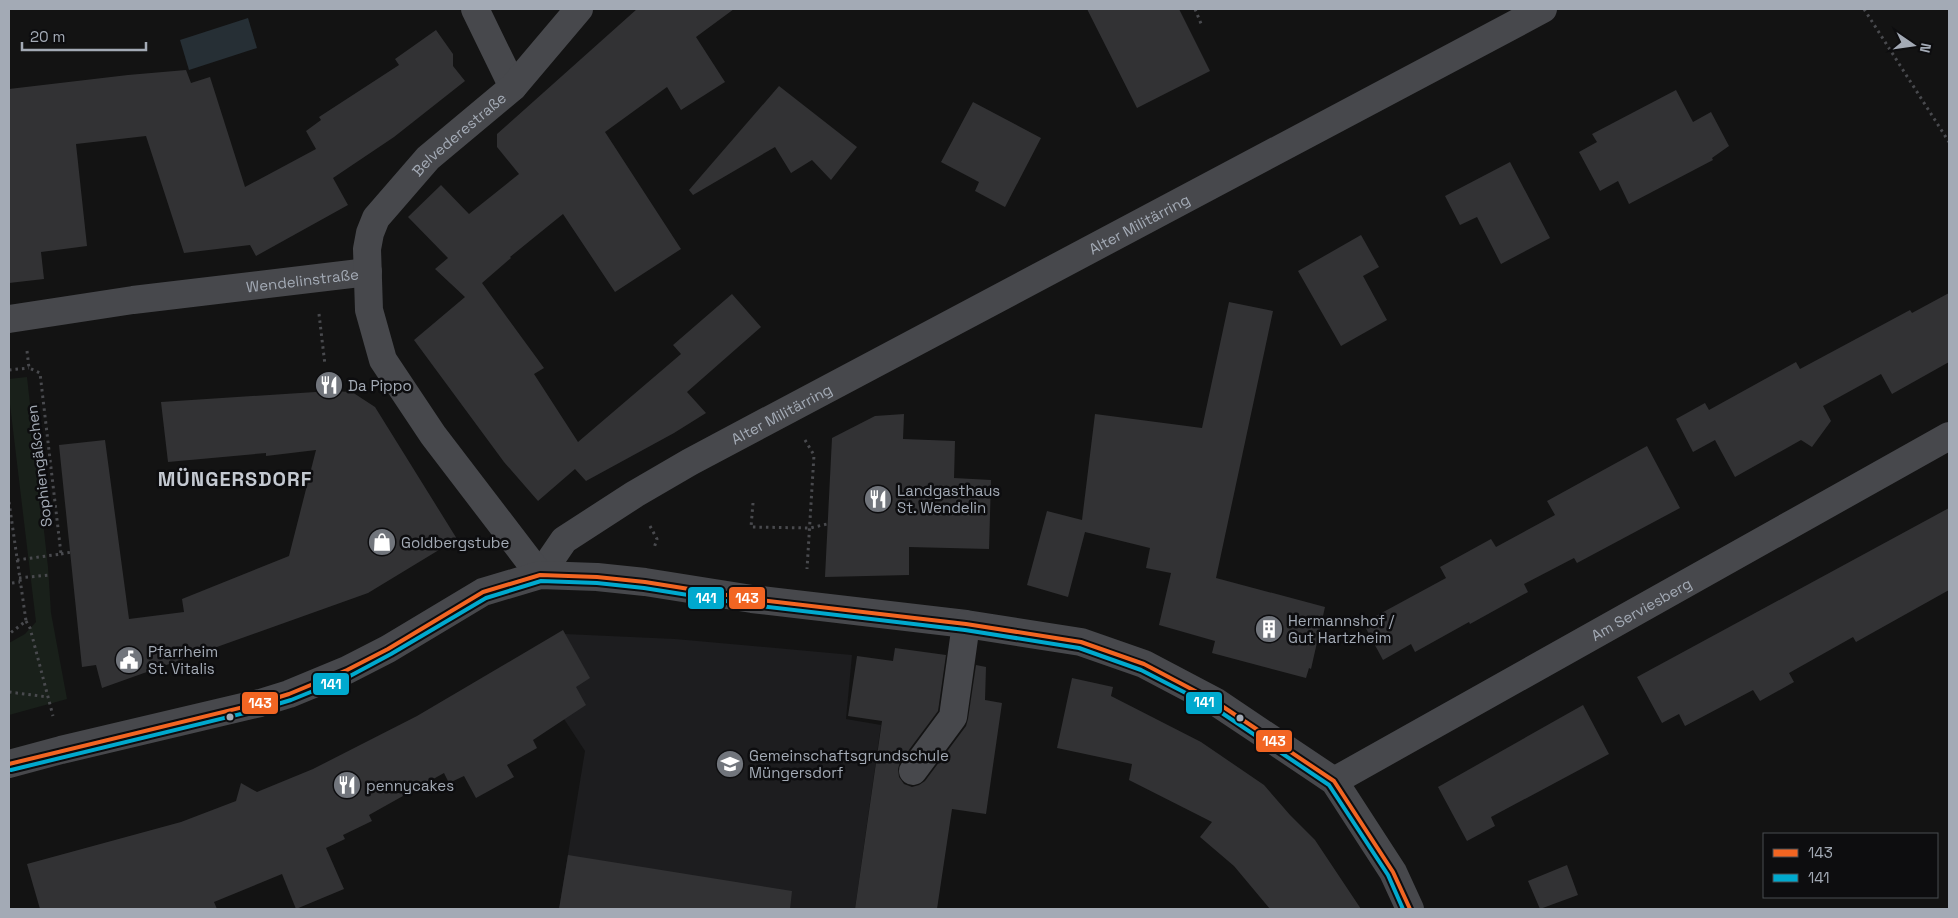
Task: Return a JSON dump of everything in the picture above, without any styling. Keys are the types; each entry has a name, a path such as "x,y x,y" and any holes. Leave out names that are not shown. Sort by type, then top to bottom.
{"street":[{"path":"475,9 512,87"},
{"name":"Belvederestraße","path":"368,272 367,249 370,233 376,218 428,158 512,87 579,9"},
{"name":"Alter Militärring","path":"540,575 564,540 635,494 788,409 1543,9"},
{"name":"Wendelinstraße","path":"9,319 133,300 368,272 369,310 382,360 433,435 540,575"},
{"name":"Am Serviesberg","path":"1334,781 1949,436"},
{"path":"9,764 61,750 260,704 289,694 347,670 388,649 483,592 540,575 598,576 752,599 966,624 1082,642 1144,664 1216,702 1334,781 1393,872 1410,909"},
{"path":"913,771 953,717 966,624"}],"path":[{"path":"1194,9 1202,26"},
{"path":"1864,9 1949,142"},
{"path":"315,279 325,365"},
{"name":"Sophiengäßchen","path":"9,370 29,368 40,373 61,554"},
{"path":"805,605 814,456"},
{"path":"635,494 657,539 645,582"},
{"path":"9,502 26,621 30,628 48,697 9,692"},
{"path":"753,503 750,527 810,528 827,524"},
{"path":"17,560 72,552"},
{"path":"12,583 49,575"},
{"path":"9,634 26,621"}],"shaded area":[{"path":"248,18 257,48 189,70 180,40"},
{"path":"27,377 48,567 51,613 67,699 9,715 9,643 25,634 36,622 9,396 9,379"},
{"name":"Gemeinschaftsgrundschule Müngersdorf","path":"565,634 675,639 852,655 846,719 881,725 855,909 559,909 585,751 564,719 527,652"}],"building":[{"path":"637,9 734,9 696,37 725,82 681,110 667,87 605,132 681,249 615,292 563,214 510,257 482,283 544,368 534,374 578,442 681,354 673,345 732,294 761,327 687,392 706,413 674,433 586,481 575,469 538,501 504,462 414,340 465,297 435,269 448,258 408,217 441,185 469,214 519,174 497,147 497,134"},
{"path":"1087,9 1179,9 1210,71 1137,108"},
{"path":"436,30 453,54 453,66 465,81 394,137 333,178 348,205 256,256 250,245 184,253 146,136 76,144 87,246 41,252 44,279 9,283 9,89 186,70 191,83 210,77 245,187 316,149 306,131 321,120 319,117 399,65 395,59"},
{"path":"779,86 857,147 831,180 812,160 791,173 775,147 693,195 689,190"},
{"path":"1676,90 1693,122 1711,112 1729,146 1712,158 1713,160 1629,204 1618,181 1600,191 1579,152 1597,142 1592,134"},
{"path":"973,102 1041,138 1005,207 975,191 979,182 941,162"},
{"path":"1510,162 1550,238 1501,264 1477,217 1460,225 1445,196"},
{"path":"1361,235 1379,267 1363,276 1387,320 1341,346 1298,271"},
{"path":"1949,293 1949,362 1892,394 1881,374 1823,406 1831,421 1812,447 1801,440 1735,477 1715,440 1693,452 1676,419 1705,403 1709,410 1796,362 1800,369 1910,310 1912,313"},
{"path":"1229,302 1273,311 1216,578 1325,607 1311,669 1309,668 1306,678 1212,653 1215,641 1159,625 1171,573 1146,568 1150,548 1085,532 1068,597 1027,585 1047,511 1082,520 1095,414 1202,428"},
{"path":"331,391 352,392 375,407 457,539 368,593 102,688 96,665 82,667 59,445 105,440 129,619 184,612 182,599 289,556 316,450 266,456 266,453 168,462 161,402"},
{"path":"904,414 903,439 955,441 954,478 991,480 989,549 909,547 909,575 825,577 832,438 875,416"},
{"path":"1647,446 1680,508 1577,563 1574,558 1524,584 1528,592 1470,624 1469,622 1415,652 1411,644 1383,660 1363,623 1446,578 1440,567 1491,539 1496,547 1555,515 1547,501"},
{"path":"1949,508 1949,590 1856,642 1853,637 1789,673 1794,682 1760,701 1753,690 1685,726 1679,714 1662,723 1637,677"},
{"path":"563,630 590,678 576,687 586,705 533,740 537,748 507,765 514,777 476,798 464,776 449,783 444,773 369,815 372,821 343,835 345,839 326,848 344,889 296,909 282,874 214,902 217,909 40,909 27,864 181,822 236,801 241,783 257,792 313,769 417,716"},
{"path":"895,648 946,655 938,711 900,762 898,769 899,777 904,784 912,787 925,781 966,726 976,665 986,667 985,700 1002,703 986,814 952,809 937,909 855,909 882,721 848,716 857,656 893,661"},
{"path":"1072,678 1113,687 1111,696 1201,742 1264,785 1315,840 1361,909 1270,909 1234,866 1200,837 1212,822 1129,780 1132,764 1057,748"},
{"path":"1583,705 1609,754 1491,817 1495,826 1467,841 1438,787"},
{"path":"568,855 792,891 790,909 559,909"},
{"path":"1567,865 1578,895 1540,909 1528,881"}],"transit line":[{"name":"143","path":"9,764 260,703 289,694 347,670 388,649 483,592 540,575 597,577 645,582 752,599 966,624 1081,642 1144,664 1216,702 1334,781 1393,872 1410,909"},
{"name":"141","path":"11,770 291,700 350,676 486,598 541,581 597,583 644,588 751,605 965,630 1079,648 1141,670 1213,707 1329,785 1388,875 1403,909"}],"place":[{"name":"Da Pippo","path":"329,385"},
{"name":"Landgasthaus St. Wendelin","path":"878,499"},
{"name":"Goldbergstube","path":"382,542"},
{"name":"Hermannshof / Gut Hartzheim","path":"1269,629"},
{"name":"Pfarrheim St. Vitalis","path":"129,660"},
{"name":"Gemeinschaftsgrundschule Müngersdorf","path":"730,764"},
{"name":"pennycakes","path":"347,785"}],"district":[{"name":"MÜNGERSDORF","path":"235,479"}]}
